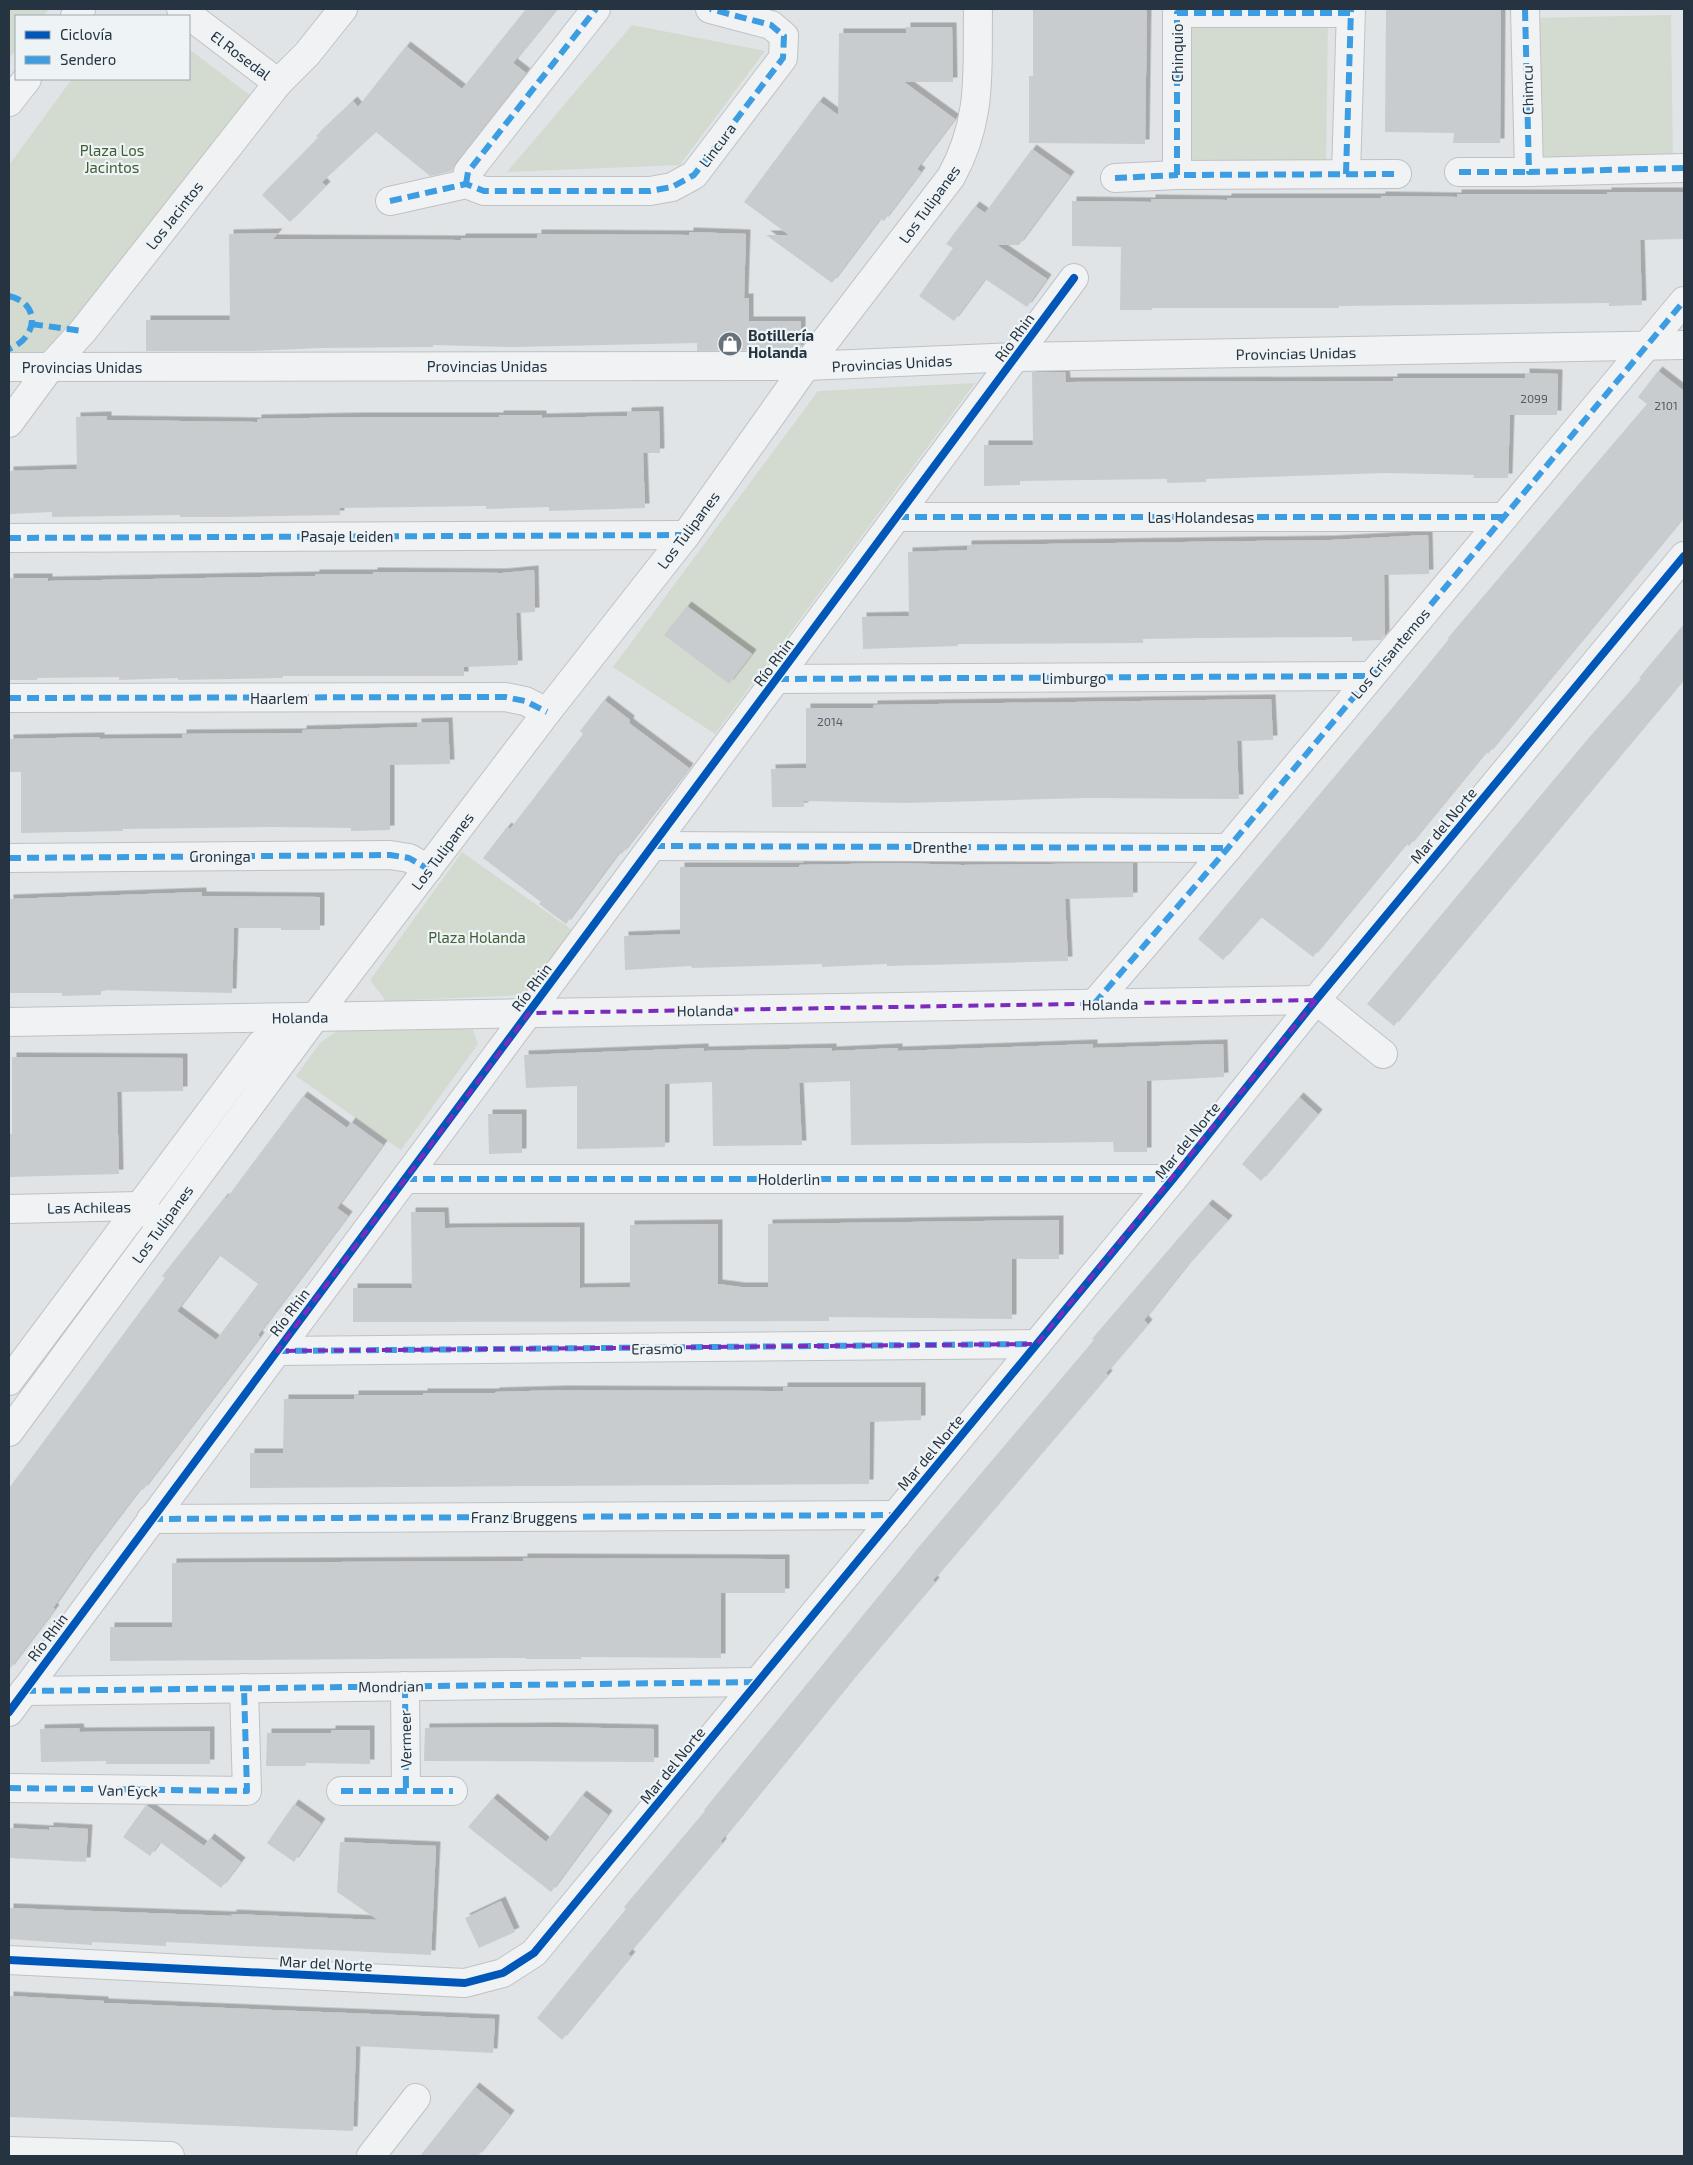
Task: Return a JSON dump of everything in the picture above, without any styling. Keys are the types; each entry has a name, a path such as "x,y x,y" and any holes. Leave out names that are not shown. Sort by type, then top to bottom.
{"street":[{"name":"Los Jacintos","path":"9,423 51,366 83,331 278,83 307,54 343,9"},
{"path":"466,184 468,172 596,9"},
{"name":"Lincura","path":"390,201 466,184 484,191 650,191 672,187 694,176 783,58 784,36 771,25 710,9"},
{"name":"Los Tulipanes","path":"9,1432 315,1017 547,712 686,535 806,366 940,194 961,160 974,119 977,97 978,9"},
{"name":"Chimcu","path":"1525,9 1528,172"},
{"name":"Chinquio","path":"1177,176 1177,13 1350,11 1346,174"},
{"name":"El Rosedal","path":"190,16 278,83"},
{"path":"9,102 26,80"},
{"path":"1459,172 1684,168"},
{"path":"1115,178 1397,174"},
{"name":"Río Rhin","path":"16,1701 1074,278"},
{"name":"Los Crisantemos","path":"1094,1004 1228,848 1684,301"},
{"name":"Provincias Unidas","path":"9,367 806,366 1016,357 1684,345"},
{"name":"Las Holandesas","path":"897,517 1504,517"},
{"name":"Pasaje Leiden","path":"9,538 686,535"},
{"name":"Mar del Norte","path":"9,1960 465,1983 503,1973 534,1953 547,1940 1173,1180 1316,1000 1684,556"},
{"name":"Limburgo","path":"777,679 1370,676"},
{"name":"Haarlem","path":"9,698 504,697 525,701 547,712"},
{"name":"Drenthe","path":"653,846 1228,848"},
{"name":"Groninga","path":"9,858 390,855 409,858 428,869"},
{"path":"1316,1000 1383,1054"},
{"name":"Holanda","path":"9,1022 1316,1000"},
{"name":"Los Tulipanes","path":"9,1381 261,1044 285,1029 315,1017"},
{"name":"Holderlin","path":"405,1179 1173,1180"},
{"name":"Las Achileas","path":"9,1209 139,1206 163,1223"},
{"name":"Erasmo","path":"276,1351 1037,1344"},
{"name":"Franz Bruggens","path":"151,1519 896,1515"},
{"name":"Mondrian","path":"16,1701 244,1688 758,1682"},
{"name":"Vermeer","path":"405,1686 406,1791"},
{"name":"Van Eyck","path":"9,1788 247,1791 244,1688"},
{"path":"341,1791 453,1791"},
{"path":"370,2156 416,2098"},
{"path":"9,2151 170,2156"}],"highlighted area":[{"path":"1316,1000 1037,1344 277,1351 529,1013"}],"green space":[{"path":"9,9 49,9 44,15 15,15 15,51 9,59"},
{"path":"1671,15 1673,160 1534,163 1532,18"},
{"path":"1189,21 1328,22 1326,168 1187,166"},
{"path":"632,25 765,51 680,165 507,172"},
{"name":"Plaza Los Jacintos","path":"190,50 251,96 51,361 9,362 9,165 71,80 190,80"},
{"path":"975,383 715,734 613,667 818,391"},
{"name":"Plaza Holanda","path":"462,852 572,930 525,995 386,1001 370,980"},
{"path":"472,1027 478,1044 401,1150 296,1076 320,1043 338,1030"}],"building":[{"path":"526,9 557,9 513,63 526,73 456,162 452,171 430,176 376,132 322,182 326,186 290,222 262,195 318,138 316,136 353,101 358,107 406,46 462,89"},
{"path":"1033,9 1147,9 1145,144 1029,143 1029,76 1033,76"},
{"path":"1386,9 1501,10 1500,143 1453,143 1454,133 1385,132"},
{"path":"906,27 952,27 953,82 904,82 955,119 917,169 921,172 884,221 880,219 832,283 766,235 789,235 744,202 819,101 838,115 839,33 906,33"},
{"path":"1032,149 1070,176 1019,245 997,245 1047,279 1027,307 985,279 954,321 919,296 953,248 946,244 975,206 985,213"},
{"path":"1607,192 1684,192 1684,239 1640,240 1642,305 1609,306 1609,303 1339,306 1339,308 1152,308 1152,310 1120,310 1121,247 1072,246 1072,201 1151,202 1151,199 1457,197 1457,194 1607,194"},
{"path":"689,232 746,234 744,298 749,298 749,321 801,321 801,347 798,350 697,351 697,343 513,347 433,345 433,347 320,348 254,351 146,351 146,320 230,320 229,234 278,233 273,239 461,240 461,238 537,238 537,234 689,235"},
{"path":"1658,371 1684,391 1684,517 1488,754 1486,752 1409,846 1406,844 1313,957 1261,917 1223,960 1198,939 1409,688 1449,639 1447,639 1647,404 1638,397"},
{"path":"1032,372 1065,372 1066,382 1393,381 1393,378 1525,378 1525,373 1558,374 1557,415 1510,415 1508,478 1473,478 1474,475 1386,473 1206,479 1206,482 1167,483 1167,479 1020,481 1020,485 984,486 984,445 1033,445"},
{"path":"659,411 660,453 643,453 645,508 549,511 549,507 486,509 486,506 340,508 340,515 225,517 180,517 180,515 52,517 52,512 9,514 9,471 77,469 76,417 107,416 107,420 257,422 257,419 360,417 499,417 499,415 542,415 542,418 627,416 627,412"},
{"path":"1428,535 1429,574 1384,575 1385,635 1381,640 1352,641 1352,637 1143,639 1143,643 958,644 958,646 863,649 862,617 909,616 908,552 967,550 967,545 1331,540"},
{"path":"534,570 535,612 516,613 518,665 464,667 464,676 283,676 283,678 178,680 178,678 119,680 119,677 9,680 9,578 48,578 48,581 315,576 315,574 373,574 373,572 502,573"},
{"path":"687,606 752,654 729,684 664,635"},
{"path":"1684,624 1684,679 1394,1026 1367,1004 1587,740 1641,679 1639,678"},
{"path":"1271,699 1273,740 1237,741 1239,799 1086,798 906,803 804,801 804,807 772,807 771,769 806,768 806,708 873,708 873,705"},
{"path":"604,700 630,720 629,723 689,768 621,855 621,850 566,924 539,904 541,902 483,858 507,827 510,829 583,734 580,731"},
{"path":"448,722 450,764 390,765 390,830 351,831 351,828 274,827 123,829 123,831 21,833 21,772 9,772 9,739 182,738 182,734 302,733 302,730 417,727 417,723"},
{"path":"898,863 962,865 1133,863 1133,897 1065,899 1068,961 822,967 822,964 692,968 691,966 625,970 624,936 680,934 680,867 799,867 799,865"},
{"path":"202,892 202,896 320,897 320,930 234,928 232,993 101,990 101,995 62,996 62,993 9,993 9,899"},
{"path":"1093,1044 1093,1048 1223,1044 1224,1077 1147,1081 1147,1152 1114,1152 1113,1142 851,1145 850,1081 799,1083 802,1145 713,1146 712,1082 665,1084 665,1147 577,1149 577,1086 526,1088 524,1055 704,1048 704,1051 832,1048 832,1051 898,1048 898,1051"},
{"path":"12,1057 183,1058 183,1091 117,1092 119,1174 9,1177 9,1134 12,1134"},
{"path":"303,1096 347,1128 351,1122 383,1145 337,1208 348,1216 258,1335 260,1337 143,1490 141,1488 88,1558 53,1608 55,1609 9,1670 9,1488 165,1278 162,1276 224,1198 226,1199","holes":["219,1255 258,1284 216,1340 177,1311"]},
{"path":"1299,1097 1318,1114 1261,1181 1242,1164"},
{"path":"488,1114 522,1114 522,1153 489,1154"},
{"path":"1208,1204 1228,1220 1186,1267 1144,1320 1148,1324 1106,1373 1108,1375 933,1580 935,1582 851,1681 721,1841 722,1843 628,1954 631,1956 562,2040 537,2018 626,1909 624,1907 705,1811 918,1548 1094,1340 1092,1339"},
{"path":"411,1212 444,1212 445,1228 580,1227 580,1288 630,1287 630,1225 718,1224 718,1284 741,1287 768,1287 768,1224 1059,1220 1059,1259 1012,1259 1012,1319 829,1317 829,1321 353,1322 353,1288 412,1288"},
{"path":"783,1387 921,1387 921,1420 870,1422 869,1484 250,1488 250,1453 283,1453 284,1399 354,1399 354,1395 423,1395 423,1393 495,1393 564,1390 783,1391"},
{"path":"523,1558 785,1559 785,1593 721,1593 721,1658 581,1657 581,1659 110,1661 110,1627 172,1627 172,1563 523,1561"},
{"path":"551,1727 654,1729 654,1762 424,1761 425,1728"},
{"path":"79,1728 80,1732 210,1731 210,1764 106,1764 106,1761 41,1762 40,1729"},
{"path":"331,1730 370,1730 370,1764 306,1763 305,1766 266,1766 267,1733 331,1733"},
{"path":"582,1795 608,1815 551,1892 468,1827 493,1798 546,1842"},
{"path":"294,1804 321,1823 294,1862 267,1843"},
{"path":"146,1805 204,1846 210,1838 241,1862 221,1888 160,1842 150,1856 123,1837"},
{"path":"49,1827 88,1829 86,1862 9,1858 9,1828 49,1830"},
{"path":"340,1842 436,1846 431,1955 166,1942 166,1946 92,1942 92,1945 9,1939 9,1908 378,1920 337,1892"},
{"path":"501,1901 515,1932 479,1948 465,1918"},
{"path":"9,1996 104,2001 104,2003 495,2019 493,2053 356,2046 353,2131 9,2117"},
{"path":"475,2087 510,2115 478,2156 420,2156"}],"marked path":[{"path":"466,184 468,172 596,9"},
{"path":"390,201 466,184 484,191 650,191 672,187 694,175 783,58 784,36 771,25 710,9"},
{"path":"1346,174 1351,9"},
{"path":"1525,9 1529,172 1684,168"},
{"path":"1350,13 1177,13 1177,175 1397,174"},
{"path":"1459,172 1529,172"},
{"path":"1115,178 1177,175"},
{"path":"9,296 27,306 31,313 32,321 26,337 19,344 9,349"},
{"path":"1094,1004 1228,848 1684,301"},
{"path":"31,324 83,331"},
{"path":"897,517 1504,517"},
{"path":"9,538 686,535"},
{"path":"777,679 1371,676"},
{"path":"9,698 505,697 525,701 547,712"},
{"path":"653,846 1228,848"},
{"path":"9,858 390,855 409,858 428,869"},
{"path":"405,1179 1173,1179"},
{"path":"277,1351 1037,1344"},
{"path":"151,1519 896,1515"},
{"path":"24,1691 758,1682"},
{"path":"405,1686 406,1791"},
{"path":"9,1788 247,1791 244,1688"},
{"path":"341,1791 453,1791"}],"cycle path":[{"path":"9,1712 1074,278"},
{"path":"9,1960 465,1983 503,1973 534,1953 1173,1179 1316,1000 1684,556"}],"place":[{"name":"Botillería Holanda","path":"730,344"}]}
